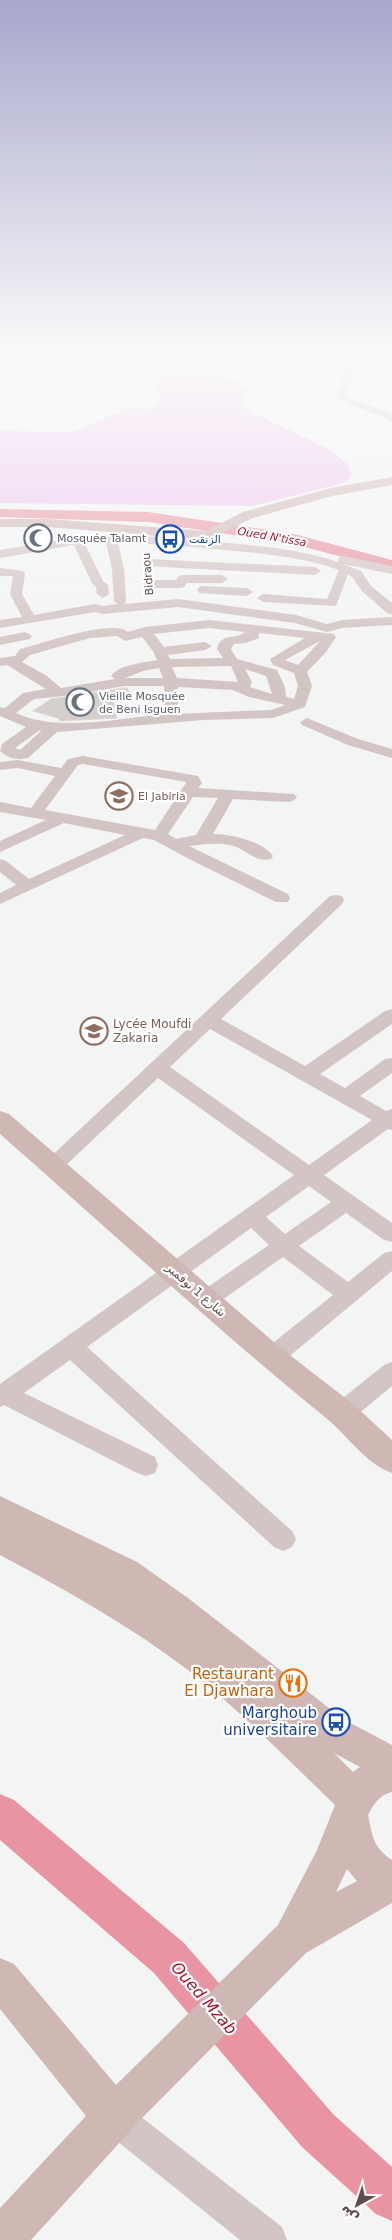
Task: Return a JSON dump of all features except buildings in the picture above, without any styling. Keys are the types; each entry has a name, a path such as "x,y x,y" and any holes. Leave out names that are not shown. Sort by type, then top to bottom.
{"main road":[{"path":"0,523 48,523 214,537 248,515 331,492 392,481"},
{"name":"شارع 1 نوفمبر","path":"0,1120 207,1298 272,1357 342,1413 392,1460"},
{"path":"0,1510 125,1572 176,1609 330,1732 392,1764"},
{"path":"0,1539 58,1569 182,1646 231,1683 352,1808 351,1836 358,1854 371,1870 392,1882 286,1945 120,2110 18,2233"},
{"path":"286,1945 318,1888 352,1808 365,1785 380,1776 392,1774"},
{"path":"0,1978 74,2065 120,2110"}],"street":[{"path":"214,537 256,550 335,564 392,610"},
{"path":"214,537 215,566"},
{"path":"30,619 1,554 111,539 214,537 302,551 356,580"},
{"path":"111,539 118,569 120,601"},
{"name":"Bidraou","path":"145,539 151,601 160,614 172,620 176,626"},
{"path":"78,542 98,583 102,585 105,598 120,601 151,601 178,604 314,629"},
{"path":"42,547 47,559"},
{"path":"179,584 183,579 259,580 256,550"},
{"path":"208,614 237,614 293,569 300,557"},
{"path":"0,584 11,577 27,562"},
{"path":"148,563 342,573 356,580 376,585 392,597"},
{"path":"300,670 276,660 314,629 356,580 389,570"},
{"path":"376,585 389,570"},
{"path":"300,670 322,649 303,600 314,571"},
{"path":"179,584 182,589 268,590 303,600 332,603 342,573"},
{"path":"0,597 11,577"},
{"path":"149,584 179,584"},
{"path":"0,624 95,608 102,610 151,601"},
{"path":"8,609 24,606"},
{"path":"216,716 215,713 230,694 245,682 224,646 228,641 246,639 250,635 314,629 342,624 392,621"},
{"path":"0,673 19,659 24,652 90,634 120,632 125,637 176,626 218,625 392,631"},
{"path":"145,632 160,651 171,682 172,702 163,720"},
{"path":"0,641 25,636"},
{"path":"160,651 205,646"},
{"path":"116,684 116,678 128,670 185,661 235,663 272,673 278,687 280,699"},
{"path":"10,664 42,679 59,692"},
{"path":"300,670 305,686 300,704"},
{"path":"4,716 15,709 21,700 28,696 116,684 171,682 230,694 280,699 300,704"},
{"path":"4,716 53,728 216,716 273,714 300,704"},
{"path":"307,722 353,742 392,754"},
{"path":"3,758 7,747 38,725"},
{"path":"3,758 25,754 53,728"},
{"path":"3,758 18,764 65,772"},
{"path":"34,813 65,772 76,761 91,761 188,778 194,781 159,836"},
{"path":"188,792 289,796"},
{"path":"202,839 228,794"},
{"path":"0,807 159,836 197,857 282,898"},
{"path":"0,847 63,818"},
{"path":"0,899 141,833"},
{"path":"176,844 193,839 240,843 265,856"},
{"path":"0,864 28,886"},
{"path":"54,1165 336,900"},
{"path":"306,1074 392,1015"},
{"path":"146,1464 2,1396 251,1216 390,1120 209,1020"},
{"path":"345,1096 392,1064"},
{"path":"157,1068 392,1234"},
{"path":"207,1298 346,1202"},
{"path":"251,1216 284,1246 348,1294"},
{"path":"272,1357 392,1259"},
{"path":"70,1346 283,1539"},
{"path":"342,1413 392,1372"},
{"path":"120,2110 268,2240"}],"shaded area":[{"path":"0,463 346,463 349,465 351,474 347,482 252,506 0,503"}],"waterway":[{"name":"Oued N'tissa","path":"0,513 148,517 294,539 392,565"},
{"name":"Oued Mzab","path":"0,1814 169,1958 318,2131 392,2198"}],"place":[{"name":"Mosquée Talamt","path":"38,538"},
{"name":"الزنقت","path":"170,539"},
{"name":"Vieille Mosquée de Beni Isguen","path":"80,702"},
{"name":"El Jabiria","path":"119,796"},
{"name":"Lycée Moufdi Zakaria","path":"94,1031"},
{"name":"Restaurant El Djawhara","path":"293,1683"},
{"name":"Marghoub universitaire","path":"336,1722"}]}
